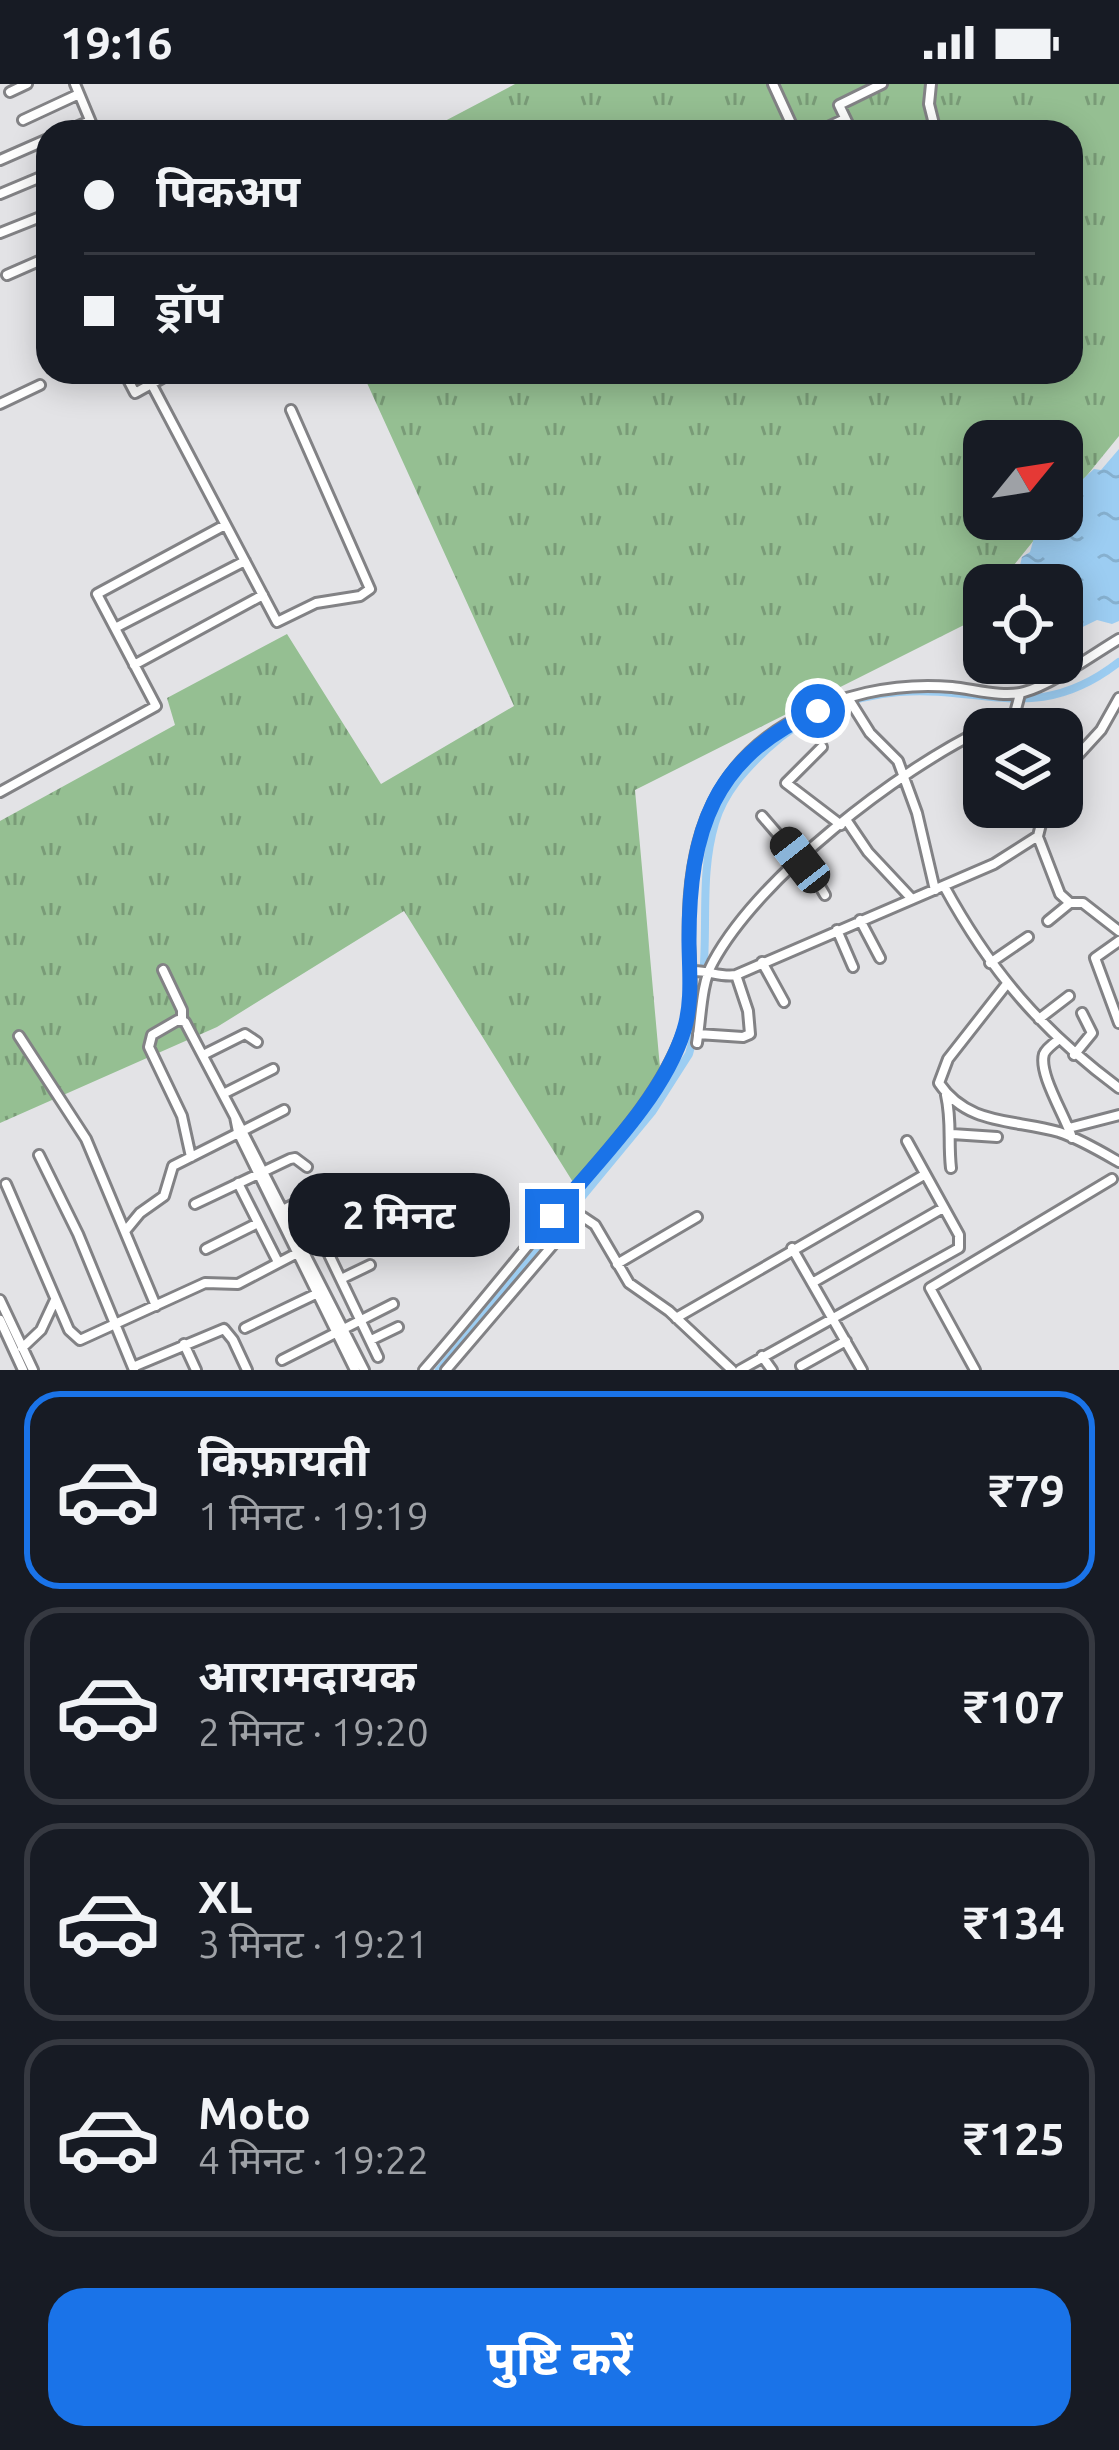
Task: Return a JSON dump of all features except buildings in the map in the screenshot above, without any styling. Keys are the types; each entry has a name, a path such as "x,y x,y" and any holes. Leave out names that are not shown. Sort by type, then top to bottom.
{"street":[{"path":"10,92 27,84"},
{"path":"773,84 790,120"},
{"path":"845,119 839,105 882,84"},
{"path":"931,84 933,120"},
{"path":"22,120 77,89 89,120"},
{"path":"0,160 36,144"},
{"path":"0,194 36,179"},
{"path":"0,233 36,219"},
{"path":"7,275 36,262"},
{"path":"130,384 135,393 152,385 277,622 316,603 360,596 370,589 291,410"},
{"path":"0,404 40,385"},
{"path":"0,792 156,706 97,594 225,525"},
{"path":"115,628 245,561"},
{"path":"134,664 263,596"},
{"path":"1016,708 1020,698 1119,639"},
{"path":"736,975 750,1034 697,1039 702,971 689,940 697,842 712,798 752,750 788,723 909,686 1020,698"},
{"path":"1083,748 1102,730 1119,698"},
{"path":"850,701 874,738 898,761 940,888 990,963 1058,1040 1119,1088"},
{"path":"424,1370 658,1086 685,1027 702,971 745,918 801,858 844,823 963,742"},
{"path":"822,747 786,783 844,823 912,899"},
{"path":"762,816 801,858 825,895"},
{"path":"1040,828 1038,836 1060,894 1070,902 1081,902 1119,931"},
{"path":"702,971 736,975 940,888 1038,836"},
{"path":"1048,921 1070,902"},
{"path":"860,920 880,958"},
{"path":"837,930 853,967"},
{"path":"990,963 1028,937"},
{"path":"1119,941 1095,958 1119,1023"},
{"path":"762,962 784,1002"},
{"path":"163,970 182,1020 359,1370"},
{"path":"1006,985 940,1073 939,1083 946,1094 985,1120 1070,1133 1119,1162"},
{"path":"1039,1019 1069,996"},
{"path":"1074,1055 1092,1033 1082,1013"},
{"path":"182,1020 152,1035 149,1047 182,1116 191,1157"},
{"path":"203,1055 245,1034 257,1042"},
{"path":"19,1036 86,1138 156,1306"},
{"path":"1058,1040 1044,1059 1070,1133"},
{"path":"223,1094 273,1069"},
{"path":"946,1094 951,1168"},
{"path":"124,1231 164,1196 172,1166 284,1110"},
{"path":"1070,1133 1119,1115"},
{"path":"950,1134 997,1137"},
{"path":"446,1370 574,1220 586,1217 629,1283 736,1370 954,1253 961,1241 908,1141"},
{"path":"38,1155 134,1369 224,1329 247,1370"},
{"path":"195,1204 296,1158 307,1167"},
{"path":"676,1318 925,1174"},
{"path":"975,1370 930,1288 1112,1179"},
{"path":"238,1183 278,1262"},
{"path":"6,1184 69,1330 80,1340 205,1283 238,1283 349,1226"},
{"path":"281,1211 322,1189"},
{"path":"812,1283 943,1208"},
{"path":"617,1264 697,1216"},
{"path":"206,1250 258,1223"},
{"path":"322,1240 378,1357"},
{"path":"792,1248 862,1370"},
{"path":"341,1280 370,1265"},
{"path":"245,1328 321,1292"},
{"path":"22,1348 41,1330 56,1299"},
{"path":"0,1300 33,1370"},
{"path":"282,1360 393,1304"},
{"path":"0,1320 23,1370"},
{"path":"370,1340 398,1327"},
{"path":"801,1366 846,1341"},
{"path":"184,1344 196,1370"},
{"path":"762,1356 772,1370"}],"green space":[{"path":"515,84 1119,84 1119,436 1083,480 1083,420 963,420 963,540 1034,540 1015,564 963,564 963,626 635,790 661,1079 576,1187 404,911 217,1027 0,1123 0,821 175,725 167,698 287,634 381,784 514,706 367,384 1083,384 1083,120 447,120"}],"water":[{"path":"1119,449 1119,621 1097,620 1083,627 1083,564 1020,564 1033,540 1083,540 1083,479 1094,469 1101,470"}],"waterway":[{"path":"703,977 706,880 715,823 736,782 781,737 828,709 863,698 929,691 1036,698 1062,693 1119,662"},
{"path":"439,1370 652,1112 689,1054 696,1028"}],"route":[{"path":"552,1216 658,1086 673,1059 685,1027 692,971 689,940 697,842 712,798 752,750 788,723 818,711"}]}
